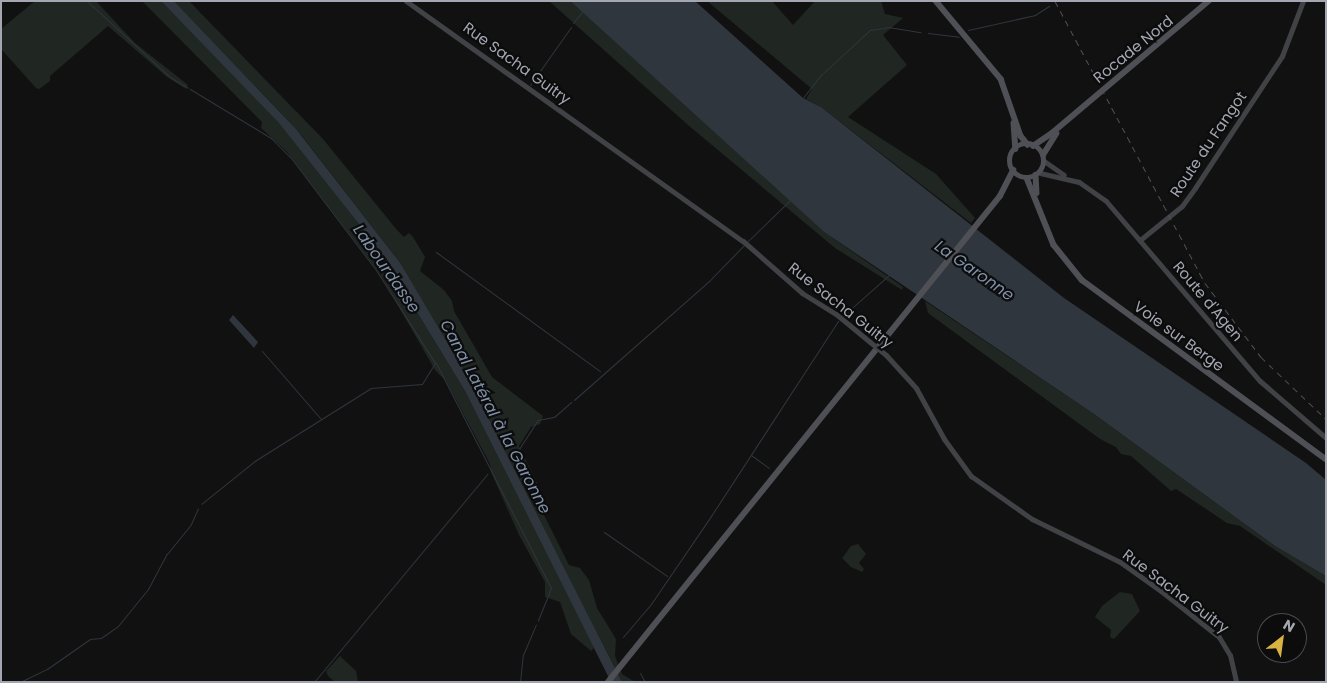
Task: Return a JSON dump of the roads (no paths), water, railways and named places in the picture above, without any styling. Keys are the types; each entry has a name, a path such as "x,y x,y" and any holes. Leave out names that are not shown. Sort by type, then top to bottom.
{"main road":[{"path":"936,1 993,68 1010,99 1021,136 1043,158"},
{"name":"Rocade Nord","path":"1073,115 1208,1"},
{"path":"1010,99 1016,149 1010,161 1013,170 1024,178 1040,213"},
{"path":"1016,149 1031,145 1073,115"},
{"path":"1040,213 1038,174 1047,145 1073,115"},
{"path":"608,682 998,198 1013,170"},
{"path":"998,198 1024,178 1038,174"},
{"name":"Voie sur Berge","path":"1040,213 1054,245 1082,280 1326,459"}],"street":[{"name":"Rue Sacha Guitry","path":"406,1 743,241 802,292 836,314 886,355 912,382 944,439 971,476 1032,519 1120,562 1210,629 1225,644 1236,682"},
{"name":"Route du Fangot","path":"1140,240 1182,206 1285,51 1303,1"},
{"name":"Route d'Agen","path":"1043,158 1073,180 1089,187 1106,201 1260,381 1326,438"},
{"name":"Route d'Agen","path":"1038,174 1073,180"}],"water":[{"path":"161,1 174,1 297,130 401,264 466,374 622,682 611,682 465,391 378,248 279,123"},
{"name":"La Garonne","path":"570,1 695,1 803,98 821,107 1064,298 1306,463 1326,480 1326,576 1275,546 1094,414 824,232"},
{"path":"233,315 258,342 254,348 229,320"}],"waterway":[{"name":"Labourdasse","path":"87,1 170,77 188,88"},
{"path":"968,30 1035,15 1049,6"},
{"path":"573,23 582,12"},
{"path":"530,85 571,27"},
{"path":"802,99 821,75 870,30 888,27 921,32"},
{"path":"928,33 959,37"},
{"name":"Labourdasse","path":"190,89 271,138 291,158 376,270 435,363 422,384 371,388 256,460 201,504"},
{"path":"748,241 790,200"},
{"path":"574,400 710,280 745,244"},
{"path":"436,252 600,371"},
{"path":"845,314 889,275"},
{"path":"623,637 651,604 711,516 838,321"},
{"path":"262,351 320,418"},
{"path":"436,363 551,588 538,620"},
{"name":"Canal Latéral à la Garonne","path":"517,452 538,420 554,417 571,402"},
{"name":"Canal Latéral à la Garonne","path":"509,457 515,453"},
{"path":"751,455 769,468"},
{"path":"314,682 487,474"},
{"name":"Labourdasse","path":"20,682 47,669 90,639 101,638 118,626 148,589 167,554 191,524 198,508"},
{"path":"604,532 667,576"},
{"path":"520,682 523,655 536,625"},
{"path":"640,673 645,682"}],"railway":[{"path":"1055,1 1205,283 1261,357 1326,419"}]}
